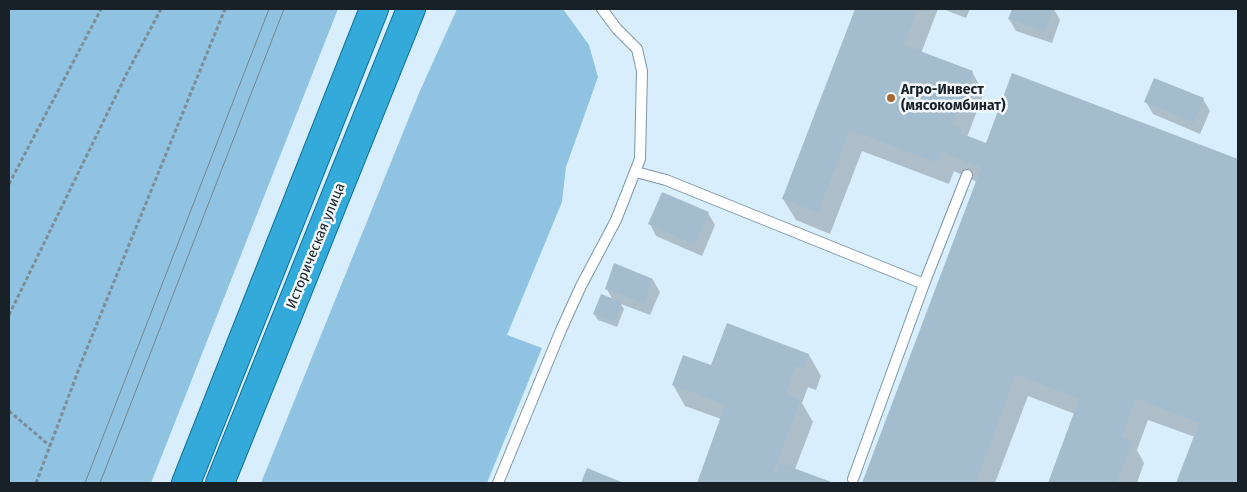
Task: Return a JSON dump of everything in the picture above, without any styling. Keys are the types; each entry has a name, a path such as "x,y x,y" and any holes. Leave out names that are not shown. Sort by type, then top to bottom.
{"highway":[{"path":"186,483 374,9"},
{"name":"Историческая улица","path":"220,483 411,9"}],"lane":[{"path":"498,483 561,330 581,286 616,220 640,159 642,71 639,56 637,49 617,29 602,9"},
{"path":"636,172 675,184 924,284"},
{"path":"853,478 966,175"}],"path":[{"path":"9,184 101,9"},
{"path":"9,315 161,9"},
{"path":"36,483 83,358 225,9"},
{"path":"9,411 50,446"}],"shaded area":[{"path":"9,9 338,9 151,483 9,483"},
{"path":"457,9 563,9 589,45 598,77 566,167 562,202 507,335 542,348 487,483 261,483 419,93"}],"building":[{"path":"855,9 918,9 904,45 973,71 952,125 964,129 960,133 986,143 1012,73 1238,159 1238,483 1176,483 1199,423 1136,399 1122,437 1133,441 1117,483 1048,483 1079,399 1016,375 976,483 862,483 981,168 951,156 942,150 937,163 850,130 818,213 782,199"},
{"path":"1012,9 1053,9 1045,32 1008,19"},
{"path":"1154,78 1204,98 1194,123 1144,102"},
{"path":"662,192 709,212 695,245 648,224"},
{"path":"614,263 653,279 644,304 605,289"},
{"path":"601,294 622,302 614,322 593,314"},
{"path":"727,323 809,354 804,369 796,366 786,394 801,400 774,472 777,473 780,463 834,483 792,483 783,480 781,483 697,483 725,405 672,385 683,355 711,365"},
{"path":"587,468 624,483 581,483"}],"tram line":[{"path":"85,483 269,9"},
{"path":"100,483 284,9"}],"place":[{"name":"Агро-Инвест (мясокомбинат)","path":"891,98"}]}
